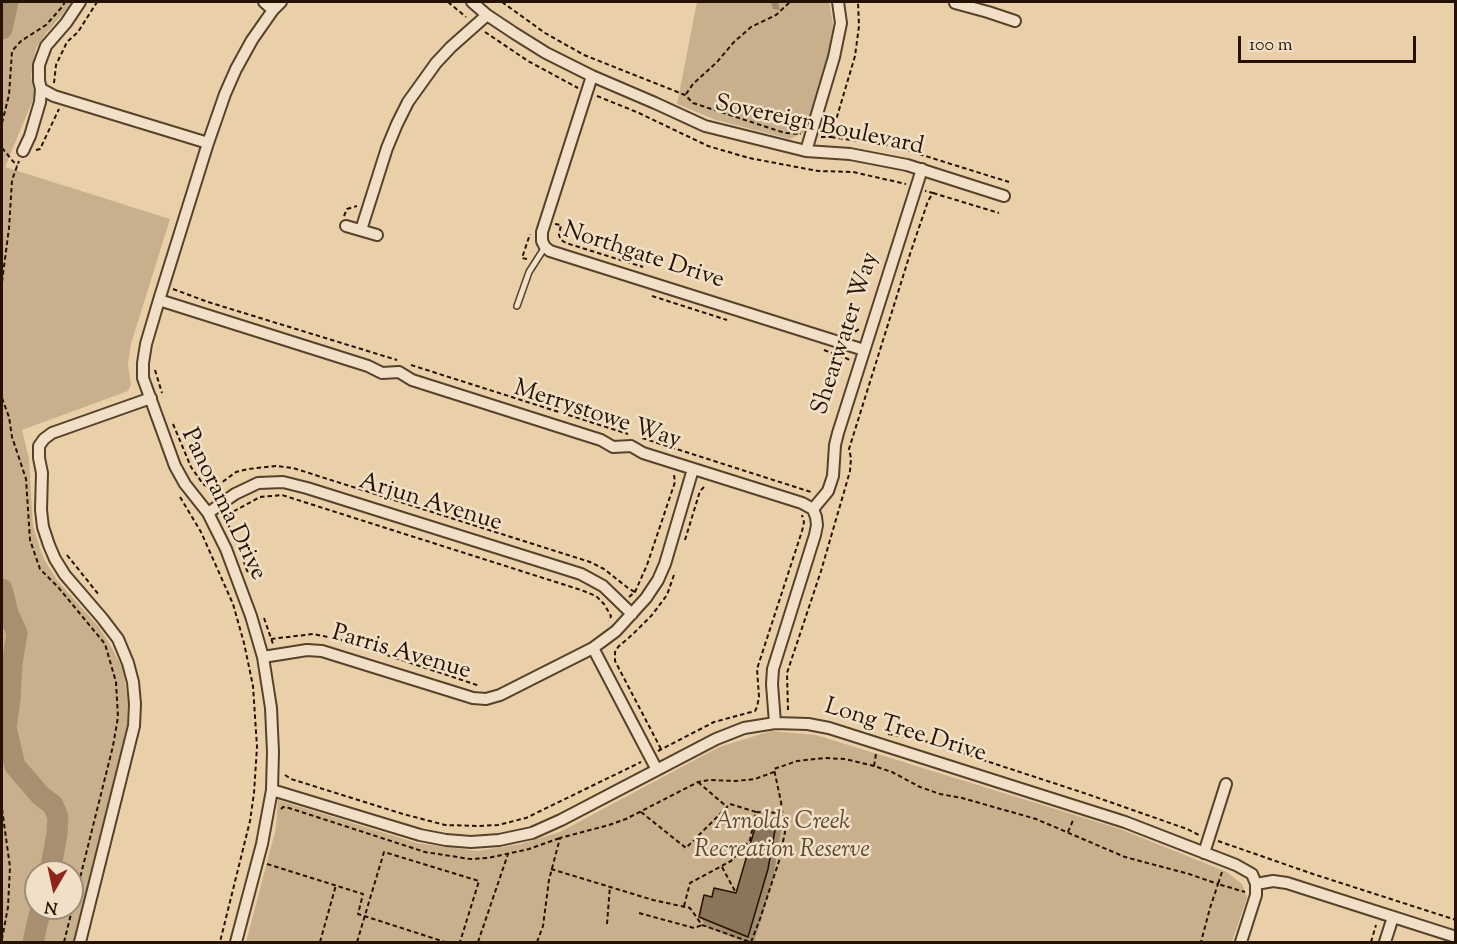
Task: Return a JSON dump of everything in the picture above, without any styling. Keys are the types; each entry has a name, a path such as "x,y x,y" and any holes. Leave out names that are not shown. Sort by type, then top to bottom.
{"street":[{"path":"23,151 35,119 41,89 39,65 46,46 80,2"},
{"path":"264,2 273,10"},
{"name":"Panorama Drive","path":"236,942 262,844 272,790 271,708 263,657 226,549 208,513 185,484 175,466 143,378 142,363 163,287 225,94 252,40 281,2"},
{"name":"Sovereign Boulevard","path":"472,2 487,15 546,53 705,126 806,151 881,159 922,169 1004,196"},
{"path":"806,151 837,46 841,23 838,2"},
{"path":"955,3 989,7 1015,21"},
{"path":"361,230 384,158 408,102 436,63 487,15"},
{"name":"Northgate Drive","path":"592,76 542,232 545,247 550,251 864,350"},
{"path":"41,89 54,96 208,143"},
{"name":"Shearwater Way","path":"806,509 821,501 831,484 838,433 922,169"},
{"path":"346,226 378,236"},
{"name":"Merrystowe Way","path":"159,300 368,366 382,373 399,372 412,380 601,440 614,447 631,446 643,453 802,503 806,509"},
{"path":"80,942 134,726 135,704 133,682 118,639 64,575 54,559 43,527 39,446 52,432 151,398"},
{"name":"Parris Avenue","path":"263,657 307,650 322,651 473,698 486,699 500,695 593,648 616,631 646,598 665,564 693,469"},
{"name":"Arjun Avenue","path":"208,513 235,494 258,483 283,482 581,574 603,586 632,614"},
{"path":"775,723 773,669 818,525 816,517 806,509"},
{"path":"593,648 657,770"},
{"name":"Long Tree Drive","path":"272,790 420,835 471,842 499,840 532,833 561,820 716,739 744,728 775,723 808,724 829,728 1125,822 1236,865 1252,874 1256,890"},
{"path":"1204,853 1226,784"},
{"path":"1241,942 1256,890 1273,881 1287,883 1455,937"},
{"path":"1385,942 1393,917"}],"lane":[{"path":"517,306 529,272 545,247"}],"path":[{"path":"2,123 9,95 12,51 21,41 45,25 65,2"},
{"path":"2,282 12,180 23,151 33,152 40,149 59,110 54,96 56,65 67,42 78,32 97,2"},
{"path":"448,2 476,25 528,61 586,92 639,113 708,146 749,159 818,171 853,172 917,186 927,192 999,213"},
{"path":"501,2 545,33 584,55 685,95 693,103 785,133 853,139 893,146 1009,182"},
{"path":"685,95 734,42 751,27 776,15 790,2"},
{"path":"831,137 857,49 860,26 858,2"},
{"path":"2,148 17,166"},
{"path":"788,710 787,673 839,510 849,471 851,458 849,448 928,201 933,193"},
{"path":"546,220 561,225 559,235 566,243 645,268"},
{"path":"525,253 522,258 535,262"},
{"path":"163,287 629,434"},
{"path":"644,293 730,321"},
{"path":"848,333 858,330 863,321 886,330"},
{"path":"825,351 848,359 850,365"},
{"path":"155,369 164,401"},
{"path":"2,398 26,479 30,540 40,568 105,644 116,682 118,717 113,746 64,942"},
{"path":"172,422 191,467 203,484 208,487 213,488 236,472 248,469 276,466 293,468 590,562 604,569 635,592"},
{"path":"283,770 285,776 291,779 445,825 498,825 526,818 650,757 714,722 755,711 759,697 757,669 804,522 802,515 812,492 641,438"},
{"path":"609,622 620,603 635,592 647,565 675,482 674,474"},
{"path":"685,540 700,491 712,484"},
{"path":"178,494 201,532 233,604 253,686 257,747 254,793 250,821 220,942"},
{"path":"232,535 226,519 227,515 260,497 282,495 581,590 596,596 611,616"},
{"path":"237,546 243,556 249,576"},
{"path":"65,552 103,601"},
{"path":"662,749 615,661 615,652 652,615 668,595 675,573"},
{"path":"262,612 278,654"},
{"path":"272,639 313,634 338,639 482,687"},
{"path":"277,813 283,807 289,808 425,852 470,860 529,849 609,825 626,819 698,782 755,779 797,761 825,758 845,759 892,772 920,787 940,794 1036,819 1125,857 1218,884 1256,890"},
{"path":"551,870 653,900 690,908 702,925 751,942 779,861 785,832 774,772"},
{"path":"698,782 727,807"},
{"path":"640,812 686,848 730,804 756,812 782,813"},
{"path":"2,809 10,867 8,907 2,939"},
{"path":"684,907 690,883 731,861 750,840 756,812"},
{"path":"537,942 543,926 549,880 560,838"},
{"path":"357,942 384,852 479,881 460,942"},
{"path":"484,942 479,942 508,854"},
{"path":"266,861 266,864 363,894 358,914 445,942"},
{"path":"722,866 736,894"},
{"path":"1201,942 1218,884"},
{"path":"320,942 336,885"},
{"path":"607,924 610,886"},
{"path":"639,913 694,928 702,925"},
{"path":"1371,942 1376,925"}],"green space":[{"path":"2,2 71,2 36,48 31,77 35,95 5,167 170,219 131,344 128,364 131,385 128,391 22,430 29,458 33,526 45,561 57,580 99,627 112,648 123,669 128,702 127,730 84,905 84,860 24,860 24,920 80,920 75,942 2,942"},
{"path":"697,2 829,2 833,24 827,60 805,132 790,139 716,120 677,104"},
{"name":"Arnolds Creek Recreation Reserve","path":"771,731 816,735 1120,829 1227,872 1242,884 1247,897 1232,942 246,942 276,828 278,800 417,843 477,851 521,844 560,832 719,747"}],"building":[{"path":"777,819 768,869 748,937 699,917 704,895 712,897 714,888 736,893 757,821"}],"waterway":[{"path":"2,29 8,2"},
{"path":"2,589 8,613 17,633 6,728 15,766 41,796 53,805 58,817 52,860"},
{"path":"33,942 38,920"}]}
